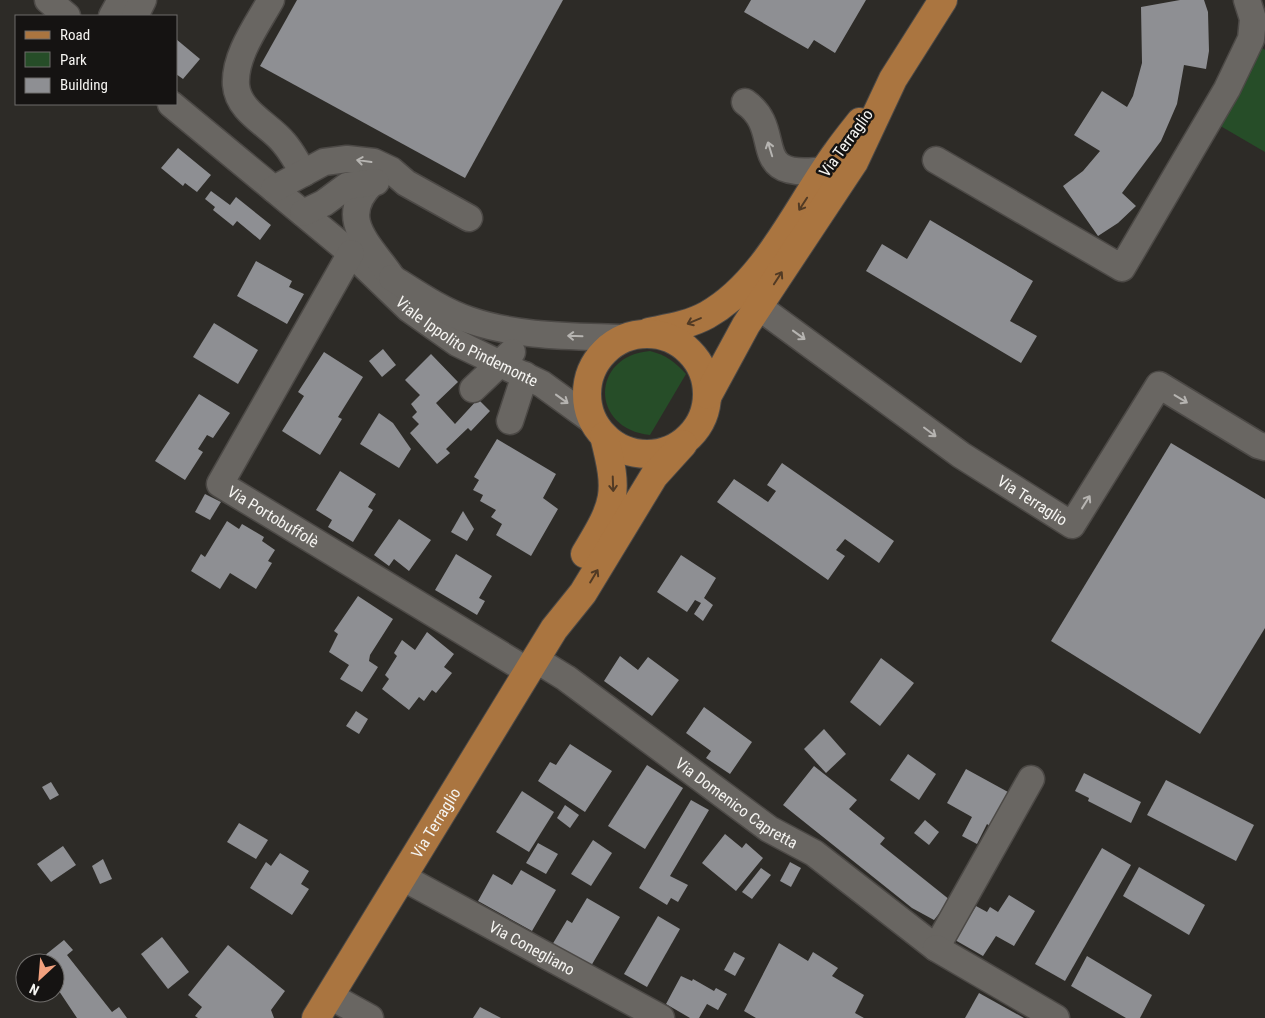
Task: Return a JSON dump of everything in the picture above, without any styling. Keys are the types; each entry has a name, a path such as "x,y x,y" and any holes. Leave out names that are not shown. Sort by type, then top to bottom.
{"main road":[{"name":"Via Terraglio","path":"633,336 688,324 708,315 734,294 759,268 825,170 894,79 943,0"},
{"name":"Via Terraglio","path":"708,395 729,354 854,162 894,79"},
{"path":"633,336 663,336 681,344 696,357 705,375 708,395 701,422 683,444 659,453 634,453 617,447 598,429 587,402 587,383 594,364 606,349 633,336"},
{"name":"Via Terraglio","path":"554,629 566,587 603,524 614,496 613,472 598,429"},
{"name":"Via Terraglio","path":"323,1007 554,629 583,593 654,476 683,444"}],"street":[{"path":"48,0 66,15"},
{"path":"113,15 121,0"},
{"path":"136,15 143,0"},
{"path":"271,0 247,43 238,66 236,86 242,101 255,117 284,143 304,173"},
{"path":"936,160 1122,268 1227,89 1251,39 1252,19 1244,1"},
{"path":"745,102 755,109 762,120 772,158 780,166 803,173 825,170"},
{"name":"Viale Ippolito Pindemonte","path":"172,105 350,253 409,309 458,343 542,384 598,429"},
{"path":"274,189 324,162 347,159 374,162 391,170 406,183 469,218"},
{"path":"303,213 324,203 347,186 372,183 406,183"},
{"path":"372,183 360,194 355,208 356,226 393,279"},
{"name":"Viale Ippolito Pindemonte","path":"350,253 467,320 503,329 532,333 633,336"},
{"name":"Via Portobuffolè","path":"350,253 220,484 531,665"},
{"name":"Via Terraglio","path":"759,307 961,455 1072,525 1159,385 1258,445 1265,447"},
{"path":"473,389 532,333"},
{"path":"510,420 525,375"},
{"name":"Via Domenico Capretta","path":"531,665 566,678 769,829 814,853 936,948 1056,1018"},
{"path":"936,948 1031,779"},
{"name":"Via Conegliano","path":"402,877 661,1018"},
{"path":"323,1007 370,1018"}],"green space":[{"path":"1259,46 1265,50 1265,152 1217,124"},
{"path":"650,351 670,359 686,374 650,435 630,430 616,420 608,407 605,393 608,378 616,365 630,356"}],"building":[{"path":"297,0 563,0 465,178 260,66"},
{"path":"751,0 866,0 835,53 814,40 808,49 744,12"},
{"path":"1180,0 1204,0 1208,12 1209,51 1206,69 1184,65 1177,104 1161,141 1122,193 1136,206 1118,223 1098,236 1063,186 1083,171 1100,151 1074,135 1102,91 1127,107 1133,96 1142,63 1141,7"},
{"path":"178,41 200,59 183,79 178,75"},
{"path":"178,148 211,175 197,192 185,183 183,186 161,168"},
{"path":"211,191 230,205 236,197 271,225 260,240 237,221 233,226 213,210 215,207 205,199"},
{"path":"930,220 1033,281 1010,321 1037,336 1021,363 866,271 882,244 907,259"},
{"path":"256,261 292,281 289,287 304,294 287,324 237,296"},
{"path":"214,323 258,350 238,384 193,357"},
{"path":"383,349 396,365 382,377 369,361"},
{"path":"324,352 363,377 338,417 342,419 320,455 282,431 304,396 298,392"},
{"path":"431,354 458,382 436,403 455,424 478,399 490,411 471,431 468,428 446,449 450,453 437,464 410,433 419,424 412,417 417,412 411,404 420,395 405,380"},
{"path":"199,394 230,413 213,438 207,435 198,449 203,452 185,480 155,461"},
{"path":"379,413 393,423 411,449 399,468 360,444"},
{"path":"497,439 556,474 543,498 558,509 531,556 496,535 502,524 491,517 496,510 480,501 483,495 473,490 479,480 474,477"},
{"path":"1171,443 1265,499 1265,628 1200,734 1051,641"},
{"path":"782,463 894,541 879,563 845,539 836,550 845,556 828,580 717,502 734,479 768,502 776,491 767,485"},
{"path":"340,471 376,494 368,507 373,510 353,542 328,527 332,520 316,510"},
{"path":"205,494 221,502 210,520 195,512"},
{"path":"463,511 474,529 467,541 451,532"},
{"path":"399,519 431,540 409,571 394,559 389,566 374,555"},
{"path":"227,521 239,529 242,524 264,537 262,541 275,550 268,561 272,563 256,589 230,573 220,589 191,571 201,554 205,557"},
{"path":"456,554 492,576 479,598 485,601 477,615 435,590"},
{"path":"681,555 716,578 704,598 713,605 703,621 694,614 701,603 695,600 687,612 657,592"},
{"path":"358,596 393,619 370,655 369,661 378,667 362,692 340,679 349,665 329,652 338,634 334,631"},
{"path":"427,632 454,654 444,667 452,673 436,693 432,690 424,701 419,697 409,710 382,689 389,679 385,675 397,656 394,653 402,640 415,650"},
{"path":"620,656 638,670 648,657 679,680 652,716 604,681"},
{"path":"881,658 914,683 880,726 850,702"},
{"path":"704,707 752,742 730,774 706,758 711,751 686,733"},
{"path":"356,711 368,719 359,734 346,726"},
{"path":"824,729 846,754 826,773 804,749"},
{"path":"570,744 612,771 585,812 538,781 550,762 556,765"},
{"path":"908,754 936,774 919,800 890,780"},
{"path":"647,765 683,788 645,849 608,826"},
{"path":"814,766 857,800 849,809 885,838 880,844 950,900 934,920 912,908 783,805"},
{"path":"966,769 1008,792 991,827 987,824 977,844 962,836 972,817 947,803"},
{"path":"1084,773 1141,802 1131,823 1088,801 1089,798 1075,791"},
{"path":"1166,780 1254,825 1236,861 1147,815"},
{"path":"51,782 59,795 50,800 42,787"},
{"path":"522,791 554,812 529,852 496,832"},
{"path":"691,800 709,810 670,876 688,885 678,902 671,898 667,905 639,888"},
{"path":"565,805 579,815 570,828 557,818"},
{"path":"925,820 939,832 929,845 914,833"},
{"path":"239,823 268,840 256,859 227,842"},
{"path":"725,834 742,848 746,843 763,858 736,891 702,863"},
{"path":"593,840 612,853 591,886 571,874"},
{"path":"538,843 558,854 546,874 526,863"},
{"path":"63,846 76,865 51,882 37,864"},
{"path":"1102,848 1131,865 1065,981 1035,964"},
{"path":"280,853 309,871 301,884 309,889 292,915 250,888 266,862 271,866"},
{"path":"103,859 112,879 100,884 92,866"},
{"path":"790,862 801,868 791,887 780,881"},
{"path":"1139,867 1205,905 1189,935 1123,896"},
{"path":"761,868 771,875 752,899 742,892"},
{"path":"521,870 556,890 532,931 478,901 493,874 512,885"},
{"path":"1009,895 1035,911 1014,946 996,936 983,956 955,940 976,906 987,912 990,907 998,912"},
{"path":"587,898 620,917 591,966 552,945 567,920 572,923"},
{"path":"658,916 680,929 647,987 624,974"},
{"path":"162,937 189,972 168,989 141,954"},
{"path":"64,940 73,950 67,955 112,1012 119,1007 127,1018 77,1018 65,1000 65,953 48,953"},
{"path":"779,943 808,961 813,952 838,968 832,976 864,995 855,1013 864,1018 756,1018 744,1011"},
{"path":"228,945 285,991 271,1010 274,1018 198,1018 195,1016 202,1007 188,995"},
{"path":"734,952 745,958 735,976 724,970"},
{"path":"1087,956 1152,995 1140,1018 1126,1018 1071,986"},
{"path":"681,976 692,981 693,979 714,991 716,988 727,994 718,1010 707,1004 699,1018 690,1018 666,1004"},
{"path":"979,993 1024,1018 965,1018"},
{"path":"480,1007 501,1018 473,1018"}]}
